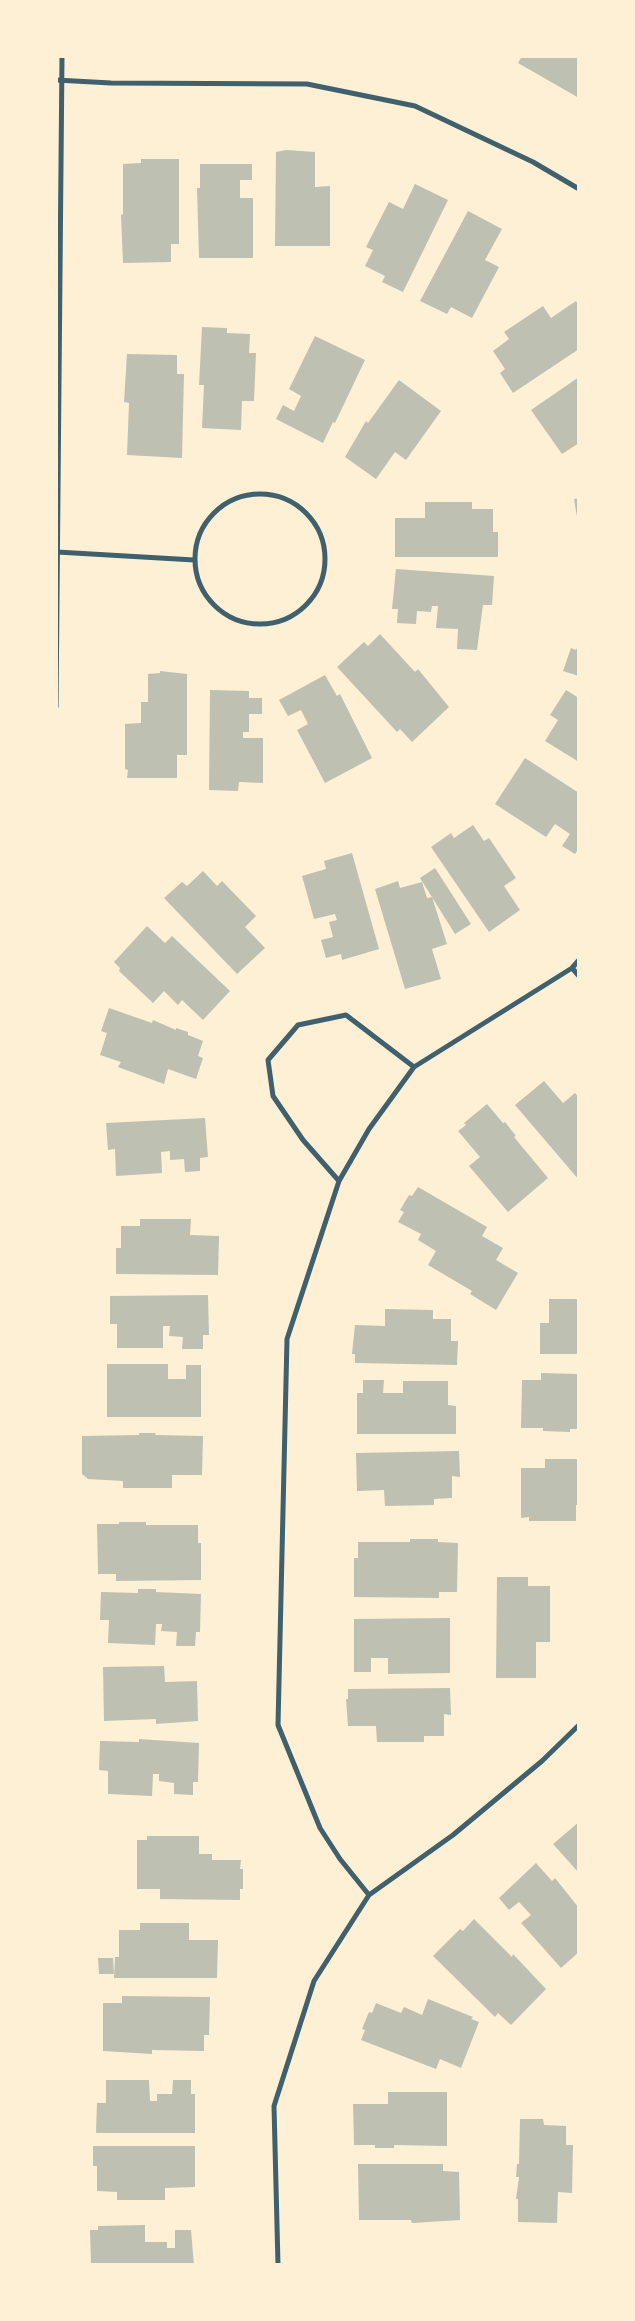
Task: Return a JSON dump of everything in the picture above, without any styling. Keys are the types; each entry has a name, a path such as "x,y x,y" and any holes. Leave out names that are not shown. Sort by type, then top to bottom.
{"street":[{"path":"56,707 59,80 62,56"},
{"path":"59,80 110,83 307,84 415,106 532,162 579,189"},
{"path":"268,494 290,501 307,513 319,530 325,551 324,572 317,592 303,608 285,620 264,625 243,623 224,614 208,600 198,581 194,560 198,538 209,519 226,504 246,495 268,494"},
{"path":"57,552 194,560"},
{"path":"369,1895 340,1859 320,1828 278,1724 287,1339 338,1181 369,1129 414,1067 572,968 579,960"},
{"path":"572,968 579,976"},
{"path":"338,1181 303,1140 273,1096 268,1060 298,1025 346,1015 414,1067"},
{"path":"278,2265 274,2106 314,1981 369,1895 453,1834 542,1761 579,1725"}],"building":[{"path":"522,56 579,56 579,98 518,63"},
{"path":"286,150 315,152 315,187 330,186 330,246 275,246 276,152"},
{"path":"141,159 179,159 179,244 171,244 171,262 123,263 121,215 123,214 123,164 141,163"},
{"path":"200,164 252,164 252,180 240,180 240,198 253,198 253,258 199,258 197,188 200,188"},
{"path":"415,184 448,200 403,292 382,282 385,276 365,266 373,250 366,247 389,202 403,209"},
{"path":"468,211 502,229 485,260 499,267 472,318 451,307 447,314 420,301"},
{"path":"576,301 579,306 579,349 513,393 500,373 505,369 493,351 509,339 504,332 543,306 551,318"},
{"path":"202,327 227,328 227,333 250,334 249,353 256,353 254,401 242,401 241,430 202,428 204,385 199,385"},
{"path":"315,336 365,360 335,423 333,422 323,443 276,419 283,405 294,411 301,396 289,389"},
{"path":"127,354 177,355 177,374 184,374 182,458 127,455 129,403 124,402"},
{"path":"579,377 579,443 562,454 531,410"},
{"path":"399,380 441,411 406,460 395,452 376,479 345,457 366,421 368,423"},
{"path":"579,498 579,523 578,523 574,499"},
{"path":"425,502 472,502 472,509 493,509 493,532 498,532 498,557 395,557 395,518 425,518"},
{"path":"396,569 494,576 492,605 483,605 477,650 457,649 458,629 436,628 438,606 432,606 431,612 417,611 416,624 397,623 398,609 392,609"},
{"path":"380,634 415,672 418,669 449,707 412,742 400,729 397,732 337,667 364,642 368,646"},
{"path":"579,643 579,676 563,671 571,648 576,650"},
{"path":"160,671 187,674 187,755 177,755 177,778 127,778 128,770 125,769 125,724 141,723 141,702 148,702 148,674 160,673"},
{"path":"325,675 337,696 340,694 372,758 325,783 297,730 308,724 301,710 288,716 279,700"},
{"path":"210,690 249,691 249,698 262,698 262,714 249,714 249,732 243,732 243,738 263,738 263,783 239,782 238,791 209,790"},
{"path":"566,690 579,698 579,762 545,741 558,720 550,715"},
{"path":"525,758 579,793 579,848 575,854 562,846 570,834 555,824 546,837 495,804"},
{"path":"473,825 484,841 489,838 516,878 504,886 520,910 489,932 431,847 451,833 454,838"},
{"path":"352,853 379,949 342,960 341,954 326,958 321,940 333,937 329,922 337,920 335,914 314,919 302,876 326,869 324,861"},
{"path":"435,868 471,924 455,934 420,878"},
{"path":"203,871 217,886 222,881 256,916 245,927 265,948 237,974 164,898 182,882 187,886"},
{"path":"398,881 400,888 422,882 427,898 432,897 447,944 432,949 441,979 405,989 375,889"},
{"path":"147,926 165,943 172,936 230,991 203,1020 182,1000 178,1005 164,991 153,1003 119,971 120,968 114,962"},
{"path":"109,1008 152,1023 153,1020 176,1030 176,1028 188,1032 188,1035 203,1041 198,1056 203,1058 196,1079 168,1069 164,1084 118,1067 121,1062 100,1055 107,1033 101,1031"},
{"path":"544,1081 563,1103 575,1093 579,1097 579,1180 515,1105"},
{"path":"487,1104 503,1123 505,1122 516,1136 514,1137 548,1178 508,1212 469,1166 480,1157 458,1131 466,1125 464,1123"},
{"path":"205,1118 208,1157 200,1158 200,1171 185,1172 184,1159 170,1160 170,1151 161,1152 162,1173 116,1176 115,1149 108,1150 106,1123"},
{"path":"418,1187 487,1227 482,1236 503,1248 496,1260 518,1273 496,1310 470,1294 472,1291 428,1265 436,1251 418,1240 421,1234 398,1222 404,1212 400,1210 409,1195 412,1196"},
{"path":"140,1219 191,1219 190,1235 219,1236 218,1275 116,1274 116,1248 121,1248 121,1226 140,1226"},
{"path":"208,1295 209,1335 203,1335 203,1349 182,1349 183,1337 169,1336 170,1326 163,1326 163,1348 117,1348 117,1324 110,1324 110,1296"},
{"path":"549,1299 579,1299 579,1354 540,1354 540,1323 549,1323"},
{"path":"385,1309 433,1310 433,1319 451,1319 451,1341 458,1341 457,1365 355,1363 355,1354 352,1354 355,1325 385,1326"},
{"path":"107,1364 168,1364 168,1379 186,1379 186,1365 201,1365 201,1417 107,1417"},
{"path":"541,1373 579,1374 579,1429 570,1429 570,1432 543,1431 543,1428 521,1428 522,1380 541,1380"},
{"path":"363,1380 384,1380 383,1393 403,1393 403,1381 448,1381 448,1405 456,1406 456,1434 357,1434 357,1393 363,1393"},
{"path":"139,1433 203,1436 202,1475 172,1475 172,1488 123,1488 123,1481 88,1479 82,1474 82,1436 139,1435"},
{"path":"459,1451 460,1477 452,1476 452,1498 434,1499 434,1505 385,1506 384,1490 357,1491 356,1453"},
{"path":"545,1459 579,1459 579,1505 576,1505 576,1521 529,1521 529,1517 521,1518 521,1468 545,1468"},
{"path":"119,1522 146,1522 146,1525 198,1525 198,1543 201,1543 201,1580 116,1581 116,1574 98,1574 97,1524 119,1524"},
{"path":"410,1539 438,1539 438,1542 458,1543 457,1592 439,1592 439,1598 354,1597 354,1558 358,1558 358,1542 410,1542"},
{"path":"497,1577 528,1577 528,1586 550,1586 550,1642 536,1642 536,1678 496,1678"},
{"path":"138,1589 156,1589 156,1592 201,1594 200,1632 196,1632 195,1646 176,1646 177,1632 161,1631 162,1624 156,1624 155,1645 108,1643 109,1620 100,1620 101,1592 138,1593"},
{"path":"450,1618 450,1673 388,1674 388,1658 371,1658 371,1672 354,1672 354,1619"},
{"path":"164,1666 165,1682 197,1681 198,1721 156,1724 156,1719 104,1721 103,1667"},
{"path":"450,1688 451,1715 444,1714 444,1736 424,1736 424,1742 377,1742 376,1726 348,1726 346,1699 348,1699 348,1689"},
{"path":"139,1739 199,1743 198,1782 193,1782 193,1795 174,1794 174,1783 159,1781 159,1774 153,1774 152,1796 108,1794 108,1771 99,1770 100,1741 139,1742"},
{"path":"579,1822 579,1873 553,1844"},
{"path":"147,1836 199,1836 199,1854 212,1854 212,1860 241,1860 240,1869 243,1869 243,1889 240,1889 240,1900 160,1899 160,1889 137,1889 137,1840 147,1840"},
{"path":"536,1863 552,1881 555,1878 579,1908 579,1952 561,1968 521,1923 531,1915 519,1902 509,1910 499,1898"},
{"path":"474,1919 512,1957 513,1954 546,1989 511,2025 498,2013 495,2017 433,1956 460,1929 463,1931"},
{"path":"140,1923 189,1923 189,1940 218,1940 217,1978 114,1978 115,1957 119,1957 119,1930 140,1930"},
{"path":"98,1958 113,1958 114,1974 99,1974"},
{"path":"122,1996 210,1997 209,2035 204,2035 204,2051 152,2050 152,2054 103,2051 103,2003 122,2003"},
{"path":"428,1999 473,2017 471,2019 479,2022 461,2068 440,2059 436,2069 361,2040 365,2030 362,2029 369,2012 372,2013 376,2003 401,2013 404,2007 422,2015"},
{"path":"106,2080 149,2080 150,2101 157,2101 157,2094 172,2094 173,2080 191,2080 191,2094 195,2094 195,2133 96,2133 97,2103 106,2103"},
{"path":"388,2092 447,2092 447,2146 394,2145 394,2148 375,2148 375,2145 354,2145 353,2104 388,2104"},
{"path":"520,2119 543,2119 544,2125 566,2126 566,2145 573,2145 572,2193 558,2192 557,2223 518,2222 518,2199 516,2199 519,2177 516,2177 517,2164 519,2164"},
{"path":"93,2146 195,2146 195,2187 165,2188 165,2200 117,2200 117,2192 97,2191 97,2166 93,2166"},
{"path":"358,2164 443,2164 443,2171 459,2172 460,2220 412,2223 411,2220 359,2220"},
{"path":"145,2225 145,2242 167,2242 167,2248 175,2248 175,2230 191,2230 194,2265 91,2265 90,2230 98,2230 98,2226"}]}
